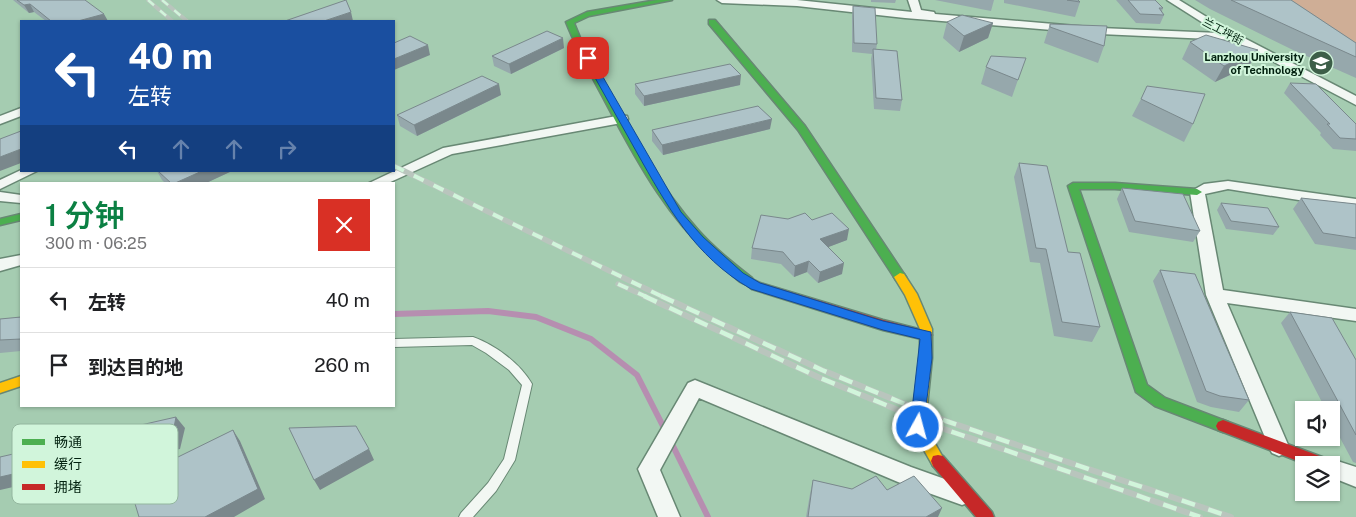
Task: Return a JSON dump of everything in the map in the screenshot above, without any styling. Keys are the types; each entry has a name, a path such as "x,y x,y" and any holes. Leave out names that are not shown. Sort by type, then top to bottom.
{"street":[{"path":"669,0 587,14 570,22 622,120 677,214 699,239 739,276 756,286 883,325 926,335"},
{"path":"722,0 797,2 905,15 1100,31 1234,37"},
{"path":"913,0 917,13 1219,29"},
{"name":"兰工坪街","path":"1172,0 1219,29 1356,101"},
{"path":"712,22 802,128 911,294 926,329 926,358 918,427 938,461 986,517"},
{"path":"0,120 20,112"},
{"path":"378,182 448,151 622,120"},
{"path":"0,185 28,172"},
{"path":"1303,456 1160,402 1141,388 1073,186 1114,186 1197,192 1209,187 1228,185 1356,204"},
{"path":"1197,192 1215,295 1278,446"},
{"path":"0,196 7,199 20,199"},
{"path":"0,222 20,217"},
{"path":"0,265 20,260"},
{"path":"1215,295 1356,315"},
{"path":"0,388 20,382"},
{"path":"669,517 649,469 695,388 906,475 969,497"},
{"path":"1340,471 1356,477"}],"lane":[{"path":"395,343 473,341 513,367 528,384 510,460 492,487 465,517"}],"shaded area":[{"path":"1273,0 1356,0 1356,56"}],"building":[{"path":"17,0 85,0 104,14 82,20 50,20 30,4 24,5"},
{"path":"346,0 351,12 327,20 288,20"},
{"path":"1128,0 1155,0 1163,8 1159,8 1164,15 1140,14"},
{"path":"1231,0 1291,0 1356,43 1356,57 1303,33"},
{"path":"853,6 875,8 877,44 854,43"},
{"path":"962,15 993,23 964,36 947,22"},
{"path":"1050,24 1107,26 1104,46 1050,27"},
{"path":"547,31 563,38 509,64 492,56"},
{"path":"1206,35 1258,50 1224,66 1190,42"},
{"path":"410,36 428,45 395,59 395,43"},
{"path":"873,49 897,51 902,100 876,98"},
{"path":"991,56 1026,58 1018,80 986,67"},
{"path":"730,64 741,75 644,96 635,84"},
{"path":"482,76 499,84 414,125 397,115"},
{"path":"1290,83 1316,84 1356,124 1356,139 1340,138 1327,124 1330,124"},
{"path":"1147,86 1205,94 1193,124 1141,99"},
{"path":"758,106 772,119 662,145 652,130"},
{"path":"20,131 20,149 0,157 0,139"},
{"path":"1019,163 1047,166 1068,252 1080,253 1100,327 1062,322 1046,249 1036,248"},
{"path":"159,172 200,172 177,182 170,182"},
{"path":"1122,188 1183,194 1200,231 1135,221"},
{"path":"1301,198 1356,204 1356,238 1323,233"},
{"path":"1221,203 1268,208 1279,227 1231,221"},
{"path":"805,213 812,220 832,213 849,229 820,239 844,263 820,272 809,261 795,266 783,252 752,248 761,215 788,219"},
{"path":"1160,270 1195,274 1249,400 1220,396 1206,391"},
{"path":"1290,312 1332,318 1356,360 1356,435 1340,405 1340,401 1338,401"},
{"path":"20,317 20,339 0,340 0,319"},
{"path":"176,417 175,424 145,424"},
{"path":"356,426 369,449 314,480 289,428"},
{"path":"233,430 258,489 205,517 139,517 135,504 178,504 178,457"},
{"path":"12,454 12,474 0,477 0,457"},
{"path":"876,476 887,490 914,476 942,508 926,517 808,517 813,480 852,489"}],"waterway":[{"path":"395,314 488,311 536,317 591,339 637,375 666,432"},
{"path":"671,442 708,517"}],"railway":[{"path":"148,0 171,20"},
{"path":"162,0 186,20"},
{"path":"395,166 663,297"},
{"path":"618,284 647,297"},
{"path":"644,296 818,377 944,429 1200,517"},
{"path":"661,296 822,370 946,421 1231,517"}],"traffic: fast":[{"path":"669,0 587,14 570,22 579,45 632,141 672,204 694,233 720,259 748,281"},
{"path":"712,22 802,128 900,277"},
{"path":"1197,192 1115,186 1073,186 1141,388 1160,402 1223,426"},
{"path":"0,222 20,217"}],"traffic: slow":[{"path":"900,277 911,294 926,329 926,358 918,427 938,461"},
{"path":"0,388 20,381"}],"traffic: jam":[{"path":"748,281 756,286 883,325 926,335"},
{"path":"1223,426 1301,456"},
{"path":"938,461 986,517"}],"place":[{"name":"Lanzhou University of Technology","path":"1321,63"}],"route":[{"path":"588,58 677,214 699,239 739,276 756,286 883,325 926,335 926,358 918,427"}]}
